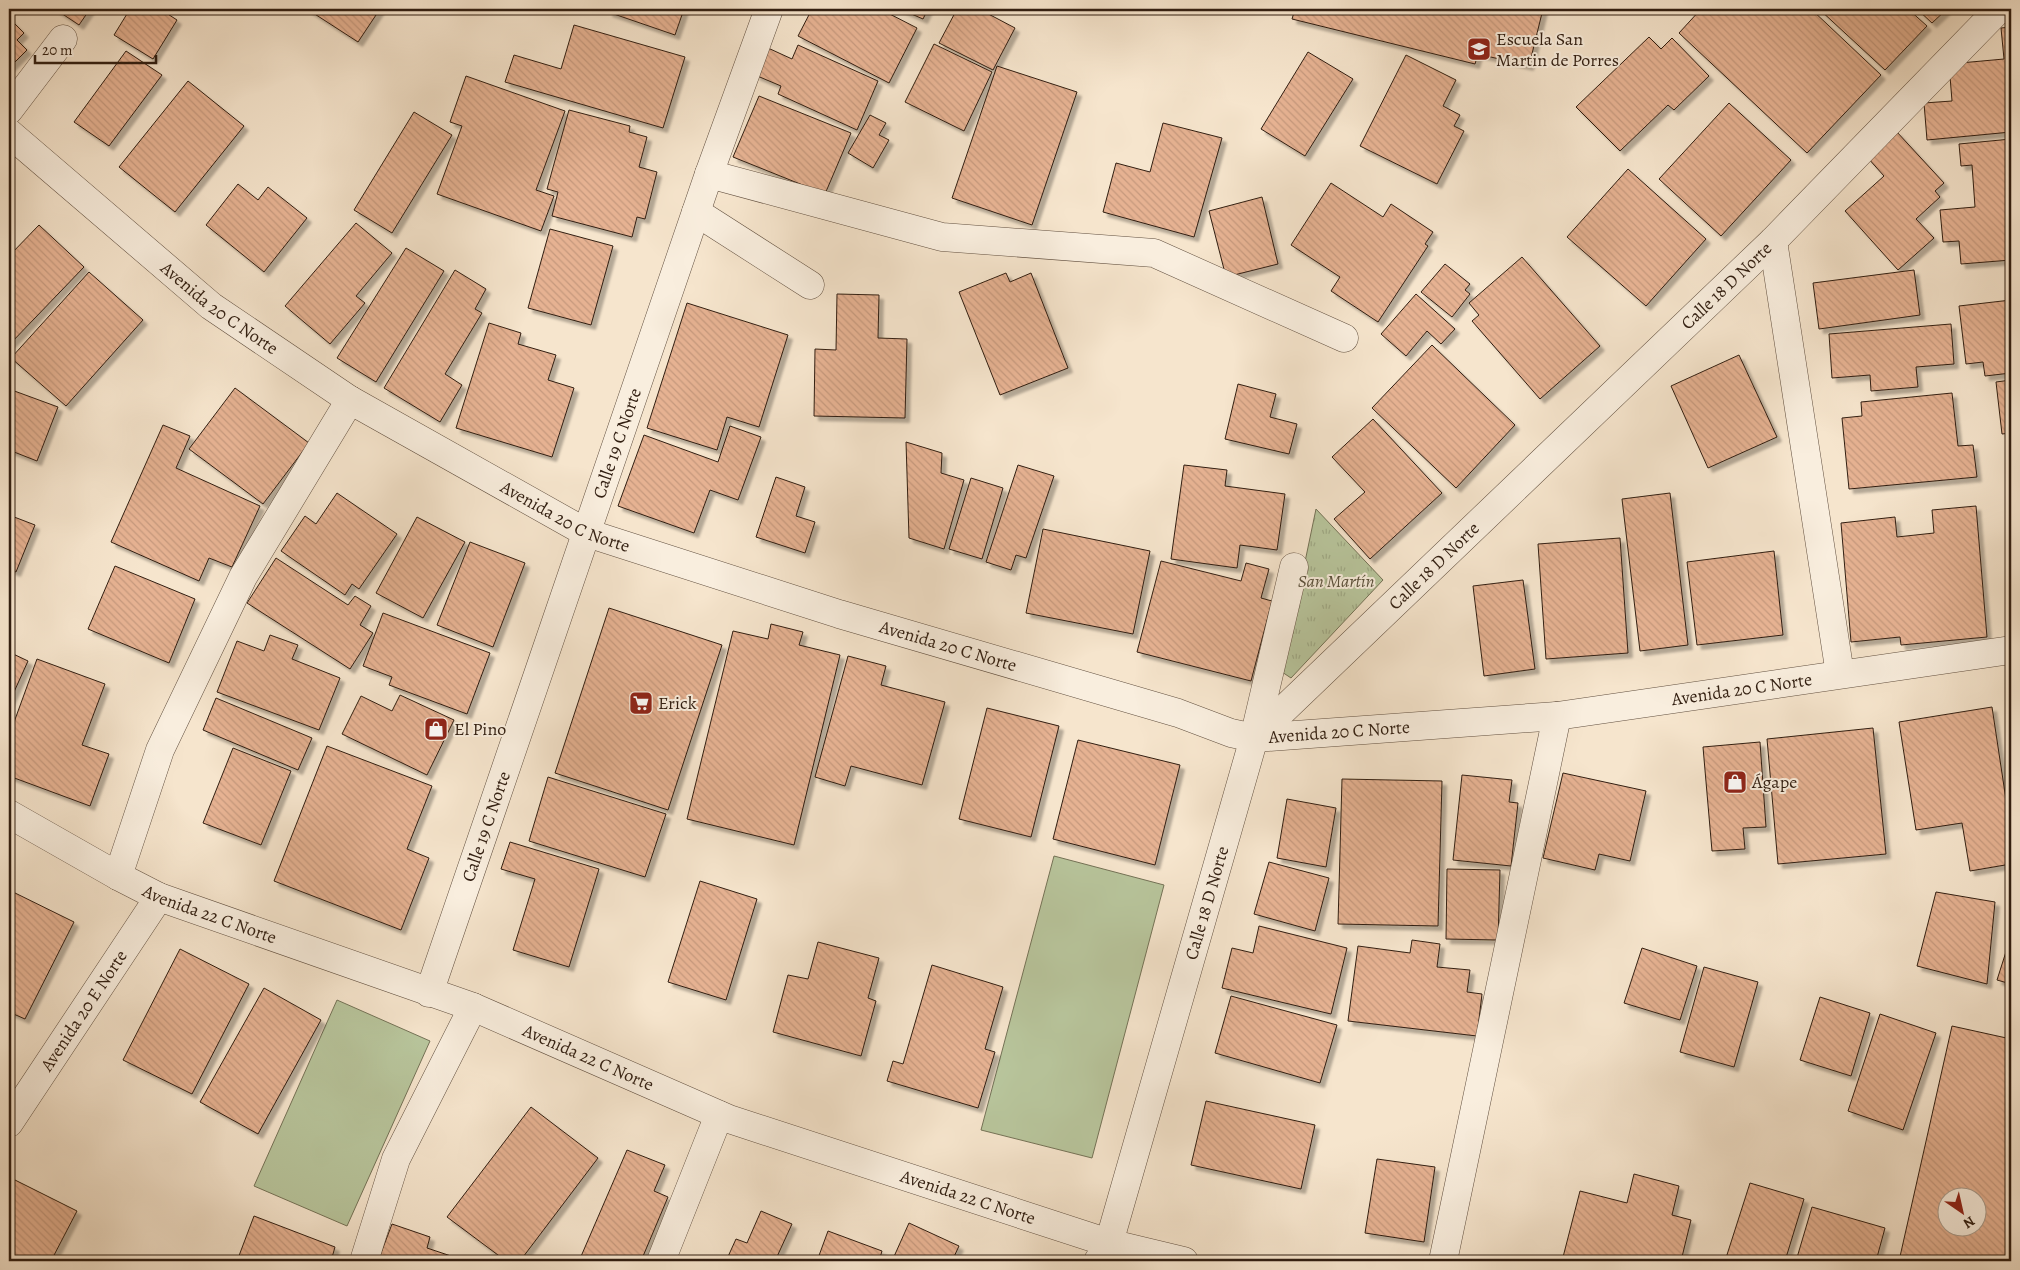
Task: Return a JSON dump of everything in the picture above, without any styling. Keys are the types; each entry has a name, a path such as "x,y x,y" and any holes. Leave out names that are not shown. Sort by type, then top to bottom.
{"street":[{"name":"Calle 19 C Norte","path":"429,992 709,174 769,9"},
{"name":"Calle 18 D Norte","path":"1104,1252 1254,738 1773,242 1999,9"},
{"path":"9,110 63,39"},
{"name":"Avenida 20 C Norte","path":"9,133 211,306 350,400 587,533 839,614 1178,713 1231,733 1254,738 1557,716 2011,650"},
{"path":"709,174 942,237 1154,253 1344,338"},
{"path":"696,212 810,285"},
{"path":"1773,242 1840,674"},
{"path":"118,876 160,750 243,577 350,400"},
{"path":"1254,738 1294,567"},
{"path":"1444,1261 1557,716"},
{"name":"Avenida 22 C Norte","path":"9,814 159,897 473,1007 719,1115 1104,1252 1184,1261"},
{"name":"Avenida 20 E Norte","path":"9,1123 159,897"},
{"path":"364,1261 396,1159 473,1007"},
{"path":"661,1261 719,1115"}],"green space":[{"name":"San Martín","path":"1316,509 1383,580 1291,678 1282,672"},
{"path":"1054,856 1164,885 1092,1158 981,1130"},
{"path":"337,1000 430,1041 347,1226 254,1186"}],"building":[{"path":"55,9 90,9 79,25"},
{"path":"130,9 160,9 177,20 153,59 114,35"},
{"path":"307,9 380,9 358,42"},
{"path":"609,9 684,9 675,35 608,12"},
{"path":"812,9 880,9 917,28 889,83 798,36"},
{"path":"900,9 928,9 923,19"},
{"path":"957,9 979,9 1015,28 993,70 939,43"},
{"path":"1295,9 1543,9 1529,66 1478,54 1475,64 1292,19"},
{"path":"1701,9 1811,9 1881,75 1807,153 1679,33"},
{"path":"1819,9 1908,9 1927,26 1885,70"},
{"path":"1917,9 1947,9 1932,23"},
{"path":"9,18 24,33 17,40 27,50 9,68"},
{"path":"574,25 685,57 663,128 505,82 514,55 561,69"},
{"path":"2011,27 2011,132 1927,140 1924,103 1952,101 1949,64 2004,59 2001,28"},
{"path":"1649,37 1661,49 1672,38 1709,76 1674,110 1668,105 1620,151 1576,107"},
{"path":"934,44 992,72 964,131 905,102"},
{"path":"798,45 878,81 857,130 778,94 781,86 755,75 768,48 792,59"},
{"path":"126,51 162,75 109,146 74,122"},
{"path":"1308,52 1353,79 1305,156 1261,129"},
{"path":"1406,55 1456,80 1443,106 1460,115 1454,126 1464,131 1437,184 1360,146"},
{"path":"997,66 1077,92 1032,225 952,198"},
{"path":"466,76 565,111 536,190 554,196 541,231 437,194 462,126 450,122"},
{"path":"188,81 244,126 175,212 119,167"},
{"path":"759,96 851,133 825,194 733,157"},
{"path":"1729,103 1791,160 1721,236 1659,179"},
{"path":"569,110 630,126 629,132 647,137 639,167 657,172 645,219 637,217 632,237 552,216 558,192 547,189"},
{"path":"414,112 452,135 392,233 354,210"},
{"path":"870,115 886,123 879,135 889,140 873,168 848,153"},
{"path":"1163,123 1222,138 1194,237 1103,212 1116,163 1150,172"},
{"path":"1896,131 1944,183 1935,191 1940,197 1916,219 1934,238 1898,270 1845,211 1884,176 1867,157"},
{"path":"2011,139 2011,260 1961,264 1959,241 1943,242 1940,210 1975,207 1972,165 1961,166 1959,144"},
{"path":"1628,169 1706,239 1646,306 1567,237"},
{"path":"1331,183 1383,217 1391,204 1433,232 1425,244 1428,246 1378,322 1331,291 1340,277 1291,245"},
{"path":"238,184 258,200 268,187 307,218 264,272 206,225"},
{"path":"1262,197 1278,264 1226,277 1209,211"},
{"path":"356,223 392,253 356,296 365,303 330,344 285,306"},
{"path":"39,225 84,267 10,344 9,256"},
{"path":"550,229 613,246 591,325 528,308"},
{"path":"406,248 444,271 376,382 337,358"},
{"path":"1522,257 1600,346 1540,399 1472,321 1479,315 1469,303"},
{"path":"1445,264 1470,284 1465,290 1470,294 1452,317 1421,292"},
{"path":"455,270 486,289 475,309 482,313 445,374 462,385 440,422 384,388"},
{"path":"1914,270 1920,315 1819,329 1813,283"},
{"path":"89,272 143,320 66,406 11,358"},
{"path":"1006,273 1010,282 1031,273 1068,368 1000,395 959,292"},
{"path":"837,294 879,295 878,338 907,339 905,418 814,416 815,349 836,350"},
{"path":"1416,294 1455,329 1441,344 1427,331 1406,356 1381,334"},
{"path":"2011,300 2011,373 1985,376 1983,362 1966,364 1959,306"},
{"path":"687,303 788,335 759,427 727,417 717,450 647,428"},
{"path":"489,323 521,333 518,344 556,355 548,380 574,388 552,457 456,428"},
{"path":"1951,324 1954,364 1916,367 1918,387 1871,391 1870,375 1832,378 1829,334"},
{"path":"1432,345 1515,425 1456,488 1372,408"},
{"path":"1739,355 1777,437 1708,468 1671,386"},
{"path":"2011,380 2011,433 2002,434 1996,382"},
{"path":"1238,384 1276,394 1270,417 1297,424 1289,454 1225,439"},
{"path":"235,388 309,443 263,504 189,449"},
{"path":"9,389 58,407 37,461 9,450"},
{"path":"1952,393 1958,446 1973,445 1977,477 1849,489 1842,418 1862,416 1861,402"},
{"path":"1373,419 1442,493 1370,559 1334,519 1365,492 1332,457"},
{"path":"163,425 190,436 176,468 260,506 232,567 209,558 199,581 111,542"},
{"path":"730,426 761,437 738,500 710,490 694,533 618,506 644,435 718,462"},
{"path":"906,442 942,453 941,473 964,480 944,549 909,538"},
{"path":"1018,465 1054,476 1026,558 1016,555 1011,570 986,562"},
{"path":"1184,465 1227,470 1225,486 1285,494 1277,550 1240,545 1237,568 1171,559"},
{"path":"776,477 805,487 796,516 815,522 805,553 756,537"},
{"path":"971,478 1003,488 982,559 949,549"},
{"path":"337,493 397,534 359,589 352,584 345,595 281,551 305,516 316,524"},
{"path":"1670,493 1688,645 1640,651 1622,499"},
{"path":"1976,506 1987,637 1901,645 1900,637 1851,642 1841,523 1895,517 1897,537 1934,533 1932,510"},
{"path":"9,515 35,525 16,572 9,569"},
{"path":"417,517 465,542 423,618 376,593"},
{"path":"1043,529 1150,551 1133,634 1026,613"},
{"path":"1620,538 1628,653 1546,659 1538,544"},
{"path":"470,542 525,563 493,647 437,625"},
{"path":"1774,551 1783,635 1697,645 1687,562"},
{"path":"276,558 348,605 355,596 371,606 360,625 373,633 350,669 247,603"},
{"path":"1161,561 1241,581 1246,563 1269,569 1261,598 1272,601 1251,681 1137,652"},
{"path":"115,566 195,599 169,663 88,629"},
{"path":"1523,580 1535,669 1484,676 1473,586"},
{"path":"609,608 722,645 668,810 555,773"},
{"path":"383,613 490,653 467,714 389,685 392,677 363,666"},
{"path":"771,624 803,632 799,645 840,655 794,845 687,819 733,631 768,639"},
{"path":"270,635 298,645 292,659 340,678 319,730 217,692 237,641 264,651"},
{"path":"9,652 28,661 9,703"},
{"path":"848,656 886,666 881,685 945,702 922,785 851,766 845,786 815,777"},
{"path":"37,659 105,684 82,745 109,754 90,806 9,776 9,736"},
{"path":"400,695 454,720 427,775 342,734 361,696 392,711"},
{"path":"216,698 312,738 298,770 203,730"},
{"path":"1992,707 2011,833 2011,864 1970,871 1962,823 1916,830 1899,722"},
{"path":"987,708 1059,726 1031,837 959,819"},
{"path":"1873,728 1886,854 1778,864 1767,739"},
{"path":"1078,740 1180,765 1155,865 1053,839"},
{"path":"1760,742 1766,827 1743,828 1745,849 1712,851 1703,747"},
{"path":"327,746 432,786 407,849 429,858 401,930 274,881"},
{"path":"233,748 291,771 261,845 203,823"},
{"path":"1563,773 1646,791 1630,861 1599,854 1595,870 1543,858"},
{"path":"1462,775 1512,780 1509,802 1518,803 1511,866 1453,860"},
{"path":"548,777 666,814 645,877 529,841"},
{"path":"1342,779 1442,781 1438,926 1338,924"},
{"path":"1287,799 1336,808 1326,867 1277,858"},
{"path":"510,842 599,869 569,967 513,950 535,879 501,869"},
{"path":"1269,862 1329,878 1315,931 1254,914"},
{"path":"1447,869 1500,870 1498,940 1446,939"},
{"path":"700,881 757,899 726,1000 668,982"},
{"path":"9,890 74,922 25,1019 9,1012"},
{"path":"1936,892 1995,902 1987,984 1917,966"},
{"path":"1259,926 1347,948 1331,1014 1222,988 1232,948 1253,953"},
{"path":"2011,936 2011,984 1997,980"},
{"path":"1412,940 1440,944 1437,967 1470,970 1467,992 1482,994 1477,1036 1348,1021 1358,946 1410,953"},
{"path":"818,942 879,958 868,998 876,1001 861,1056 773,1032 788,975 808,979"},
{"path":"1642,948 1697,966 1680,1020 1624,1003"},
{"path":"180,949 249,984 192,1094 123,1060"},
{"path":"932,965 1003,987 985,1049 995,1052 978,1108 887,1081 893,1061 903,1064"},
{"path":"1704,967 1758,982 1734,1067 1680,1052"},
{"path":"264,988 321,1020 258,1134 200,1102"},
{"path":"1231,996 1337,1025 1320,1083 1215,1053"},
{"path":"1820,997 1870,1013 1851,1076 1800,1060"},
{"path":"1880,1014 1936,1033 1903,1130 1848,1111"},
{"path":"1952,1026 2011,1039 2011,1261 1899,1261"},
{"path":"1206,1101 1315,1125 1301,1189 1191,1165"},
{"path":"531,1107 598,1158 520,1261 506,1261 447,1217"},
{"path":"627,1150 665,1165 654,1191 668,1197 641,1261 579,1261"},
{"path":"1377,1159 1435,1167 1424,1242 1365,1233"},
{"path":"1634,1174 1679,1186 1672,1215 1691,1220 1681,1261 1562,1261 1580,1191 1627,1203"},
{"path":"9,1177 77,1211 51,1261 9,1261"},
{"path":"1750,1183 1804,1199 1785,1261 1725,1261"},
{"path":"1812,1207 1885,1228 1876,1261 1796,1261"},
{"path":"761,1211 792,1224 775,1261 726,1261 736,1239 747,1243"},
{"path":"254,1216 335,1247 331,1261 237,1261"},
{"path":"909,1223 959,1246 952,1261 892,1261"},
{"path":"392,1224 430,1237 427,1248 466,1261 378,1261"},
{"path":"828,1231 882,1251 879,1261 817,1261"}],"place":[{"name":"Escuela San Martin de Porres","path":"1479,49"},
{"name":"Erick","path":"641,703"},
{"name":"El Pino","path":"436,729"},
{"name":"Ágape","path":"1735,782"}]}
